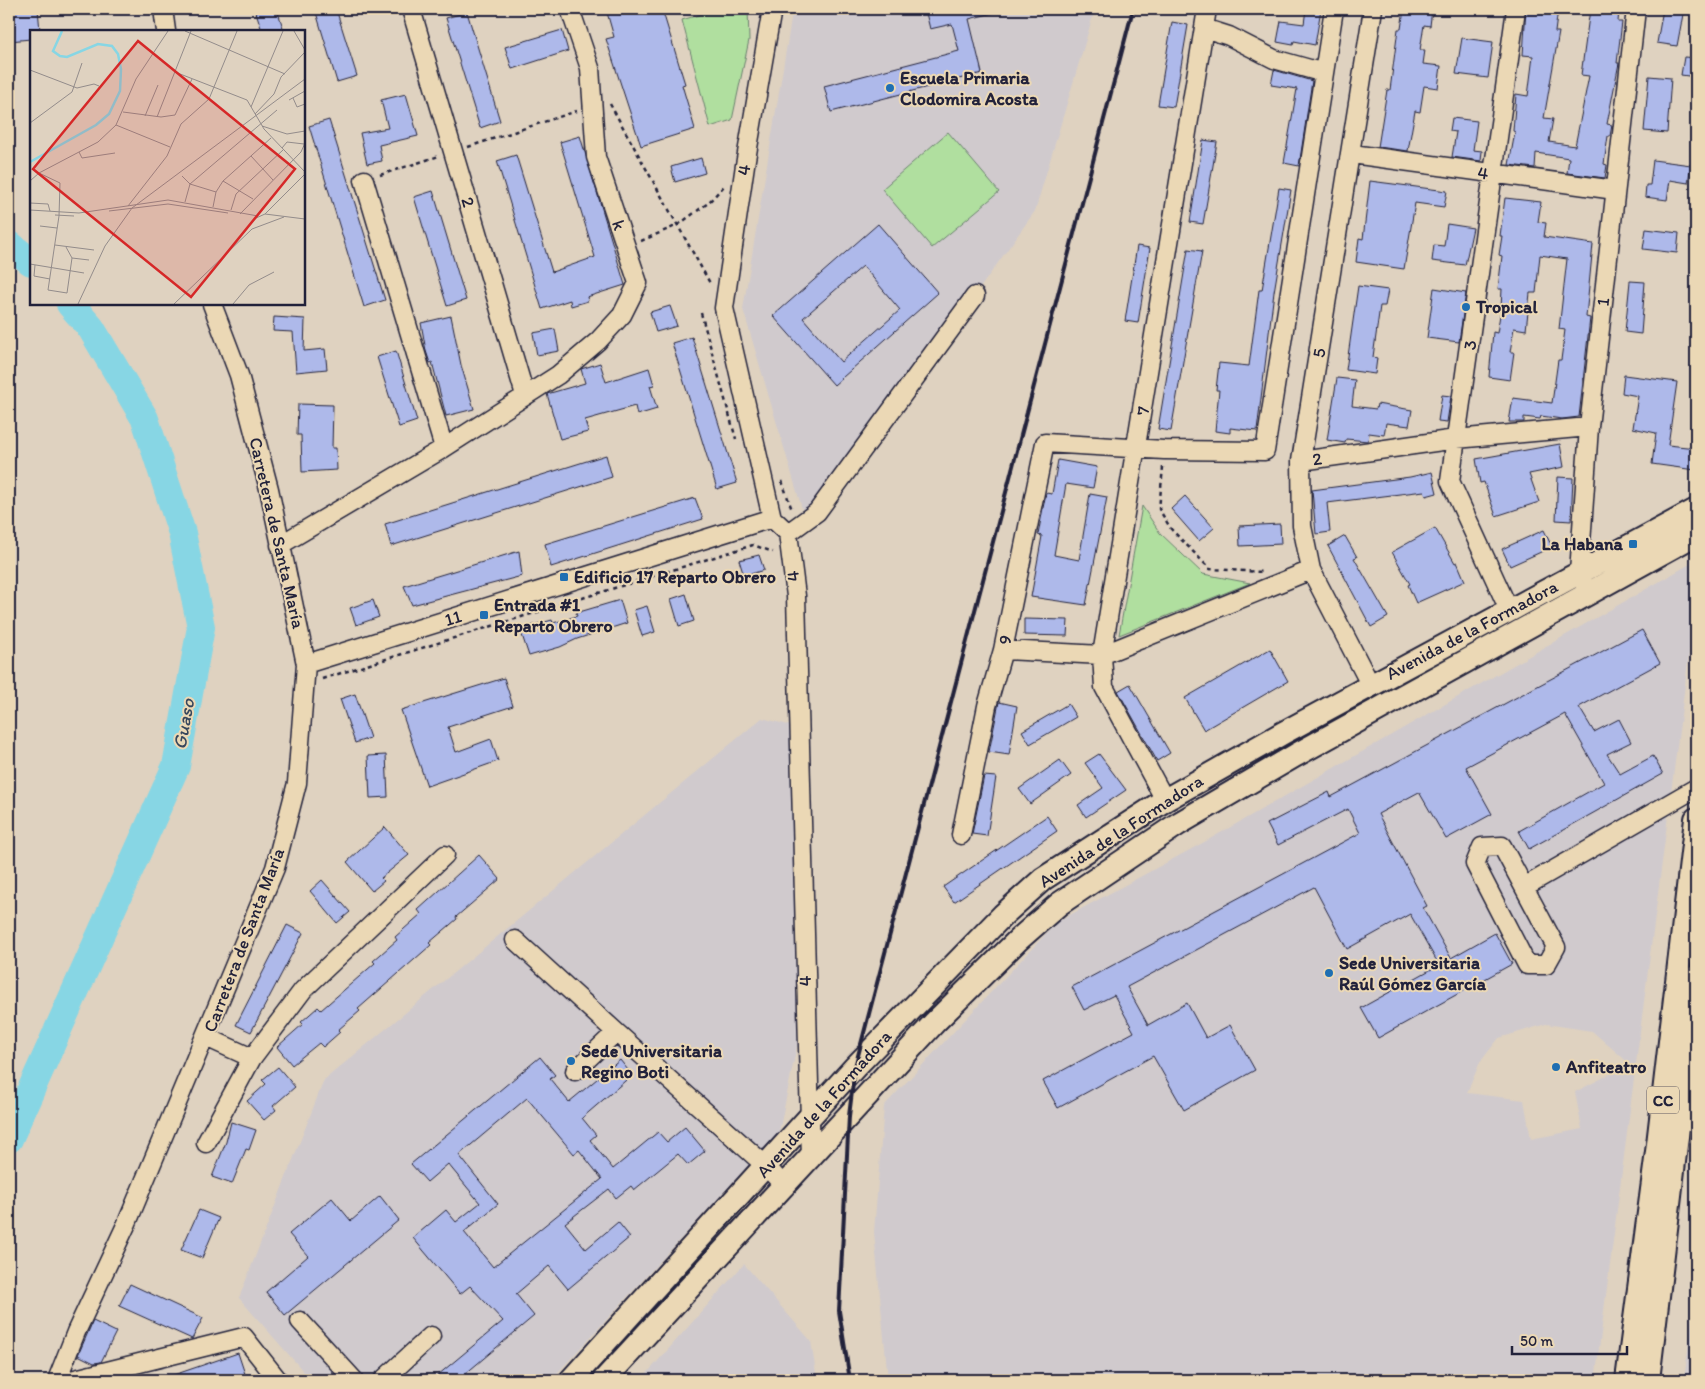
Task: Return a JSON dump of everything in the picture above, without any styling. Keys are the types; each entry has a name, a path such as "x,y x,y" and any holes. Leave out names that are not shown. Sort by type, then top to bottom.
{"main road":[{"name":"Avenida de la Formadora","path":"571,1380 809,1121 855,1068 1003,915 1043,879 1164,800 1370,684 1696,510"},
{"name":"Avenida de la Formadora","path":"604,1380 785,1187 935,1022 1018,940 1059,904 1178,824 1696,534"},
{"name":"CC","path":"1627,1380 1659,1134 1696,819"},
{"name":"CC","path":"1648,1380 1696,977"}],"street":[{"path":"163,9 166,30"},
{"name":"2","path":"410,9 526,395"},
{"name":"k","path":"280,545 444,448 558,375 598,341 622,316 638,283 596,157 600,104 570,9"},
{"name":"4","path":"772,9 745,165 724,308 772,518"},
{"name":"7","path":"1164,800 1104,687 1102,655 1207,9"},
{"path":"1137,449 1265,451 1334,9"},
{"name":"5","path":"1370,684 1311,570 1302,526 1302,461 1352,154 1373,9"},
{"name":"3","path":"1509,610 1450,482 1516,9"},
{"name":"1","path":"1588,594 1579,573 1589,426 1636,9"},
{"path":"1204,28 1229,36 1274,59 1324,73"},
{"name":"4","path":"1352,154 1493,175 1615,190"},
{"path":"364,180 444,448"},
{"path":"772,518 788,533 817,512 975,296"},
{"name":"Carretera de Santa María","path":"57,1380 76,1332 127,1223 275,868 296,783 306,664 269,489 239,375 212,305"},
{"name":"2","path":"1302,461 1456,439 1589,426"},
{"name":"9","path":"961,835 987,706 1003,650 1044,443 1137,449"},
{"name":"11","path":"306,664 772,518"},
{"name":"4","path":"788,533 796,596 810,1159"},
{"path":"1003,650 1102,655 1311,570"},
{"path":"1524,887 1696,788"},
{"path":"1502,846 1524,887 1556,947 1546,965 1527,964 1475,864 1482,847 1502,846"},
{"path":"206,1143 252,1058 303,990 445,855"},
{"path":"515,940 767,1167 785,1187"},
{"path":"575,1071 616,1032"},
{"path":"206,1037 252,1058"},
{"path":"300,1321 354,1380"},
{"path":"383,1380 431,1336"},
{"path":"71,1380 244,1337 278,1380"}],"path":[{"path":"364,180 600,104 678,225 724,308"},
{"path":"626,248 678,225 708,203 745,165"},
{"path":"701,313 737,443"},
{"path":"1164,450 1159,509 1171,529 1210,569 1264,572"},
{"path":"304,684 753,544 774,552"}],"shaded area":[{"path":"791,9 1095,9 1035,211 808,529 743,309 792,14"},
{"name":"Sede Universitaria Raúl Gómez García","path":"1690,564 1691,638 1595,1380 888,1380 874,1232 884,1106 1057,922 1208,840","holes":["1546,1024 1592,1031 1630,1064 1575,1092 1582,1129 1531,1139 1524,1100 1467,1093 1480,1062 1499,1038"]},
{"name":"Sede Universitaria Regino Boti","path":"762,718 792,726 798,1041 779,1132 551,1380 311,1380 239,1298 324,1080"},
{"path":"744,1264 811,1341 817,1380 641,1380"},
{"path":"1696,1289 1696,1380 1684,1380"}],"green space":[{"path":"718,9 748,9 749,40 732,120 710,127 682,20"},
{"path":"948,132 999,192 932,248 882,189"},
{"path":"1142,506 1160,533 1203,574 1250,583 1119,635"}],"building":[{"path":"9,9 38,9 40,30 30,30 30,39 9,41"},
{"path":"255,9 277,9 284,30 262,30"},
{"path":"315,9 336,9 357,76 337,82"},
{"path":"606,9 662,9 685,84 682,85 695,129 641,146 606,39 614,37"},
{"path":"925,9 992,9 993,13 969,19 982,73 831,112 824,86 959,51 952,24 930,29"},
{"path":"1306,9 1321,9 1315,45 1294,41 1293,45 1277,42 1281,21 1304,24"},
{"path":"1404,9 1432,9 1430,26 1424,25 1420,50 1425,50 1423,64 1441,66 1438,88 1424,86 1420,112 1415,111 1408,151 1378,147 1387,90 1390,90 1398,29 1401,29"},
{"path":"1526,9 1558,9 1555,32 1559,32 1544,118 1553,119 1549,142 1575,146 1589,76 1581,75 1590,9 1619,9 1618,22 1622,22 1617,63 1619,63 1607,124 1612,125 1610,136 1608,136 1604,164 1607,165 1605,178 1567,173 1569,158 1536,153 1535,168 1509,165 1515,132 1513,131 1516,94 1528,96 1533,56 1523,55"},
{"path":"1663,9 1684,9 1677,46 1657,43"},
{"path":"467,12 500,121 480,128 446,18"},
{"path":"1172,22 1188,25 1174,107 1158,105"},
{"path":"562,30 568,51 512,69 505,47"},
{"path":"1462,38 1493,42 1488,78 1456,74"},
{"path":"1684,57 1696,58 1696,77 1681,75"},
{"path":"1274,70 1312,81 1299,166 1284,163 1297,89 1271,85"},
{"path":"1649,76 1671,78 1667,133 1644,131"},
{"path":"406,94 418,136 379,145 382,161 367,164 360,133 388,128 381,100"},
{"path":"1452,118 1477,121 1473,150 1482,151 1481,161 1452,157 1456,132 1450,131"},
{"path":"329,120 385,300 364,307 309,126"},
{"path":"580,136 625,285 587,297 588,301 571,306 570,300 542,309 497,161 516,155 552,272 595,257 560,142"},
{"path":"1203,140 1217,142 1203,224 1190,222"},
{"path":"701,158 705,173 675,182 671,167"},
{"path":"1653,160 1691,165 1688,183 1670,180 1667,200 1645,197 1646,185 1650,185"},
{"path":"1370,181 1447,191 1444,207 1415,203 1404,269 1356,262 1359,238 1363,239"},
{"path":"1279,188 1291,190 1274,292 1257,431 1230,428 1230,433 1215,431 1219,390 1216,390 1219,363 1249,366 1259,290 1262,290"},
{"path":"433,191 466,300 447,306 414,197"},
{"path":"1505,198 1541,202 1538,222 1546,223 1544,237 1593,244 1586,317 1590,318 1579,417 1562,419 1541,416 1540,419 1524,417 1524,422 1509,422 1513,398 1552,403 1558,360 1561,360 1565,330 1559,329 1567,259 1540,255 1536,293 1530,293 1526,330 1514,328 1510,352 1514,352 1510,380 1489,377 1493,332 1497,333 1501,309 1502,289 1498,289 1502,256 1499,255"},
{"path":"878,224 938,293 834,385 773,316","holes":["863,266 900,310 841,362 803,318"]},
{"path":"1447,224 1473,228 1465,265 1432,261 1434,245 1444,246"},
{"path":"1646,229 1679,233 1677,253 1643,249"},
{"path":"1137,246 1150,248 1138,323 1125,321"},
{"path":"1188,249 1202,251 1171,431 1158,429"},
{"path":"1630,281 1645,282 1641,334 1625,332"},
{"path":"1358,286 1388,290 1385,306 1380,306 1373,357 1377,358 1375,374 1346,370"},
{"path":"1434,288 1466,293 1459,342 1427,338"},
{"path":"670,306 677,326 656,332 650,312"},
{"path":"451,316 461,365 474,409 446,416 432,362 430,363 426,351 421,323"},
{"path":"274,317 305,319 304,351 325,349 327,369 296,372 293,332 273,331"},
{"path":"555,329 559,351 537,355 533,333"},
{"path":"692,337 737,483 717,489 672,343"},
{"path":"396,351 417,421 399,427 377,357"},
{"path":"600,363 606,382 649,368 654,385 650,386 657,409 637,415 635,406 585,420 588,432 560,439 547,394 585,383 581,369"},
{"path":"1624,375 1677,382 1668,445 1696,448 1695,470 1652,464 1656,433 1633,428 1638,396 1622,393"},
{"path":"1337,378 1355,380 1352,406 1376,409 1377,404 1412,410 1409,426 1386,423 1384,435 1369,433 1368,441 1346,439 1345,443 1327,440"},
{"path":"1442,395 1451,396 1447,422 1438,421"},
{"path":"298,404 333,405 332,448 336,448 337,470 302,472 301,435 297,435"},
{"path":"1560,444 1564,467 1529,474 1539,502 1496,516 1484,482 1480,483 1476,459"},
{"path":"606,455 612,477 391,546 385,524"},
{"path":"1058,460 1097,467 1093,488 1066,484 1054,555 1079,560 1090,494 1107,497 1086,605 1031,597 1042,536 1038,535 1043,508 1046,493 1052,494"},
{"path":"1432,472 1437,493 1426,496 1424,491 1327,503 1330,532 1316,534 1312,490 1410,477"},
{"path":"1558,477 1573,478 1571,521 1556,520"},
{"path":"1185,496 1214,528 1199,541 1171,509"},
{"path":"695,498 703,519 551,567 545,544"},
{"path":"1280,524 1281,544 1240,546 1239,526"},
{"path":"1435,528 1455,563 1457,562 1465,581 1416,603 1408,585 1410,584 1392,552"},
{"path":"1544,530 1552,547 1510,566 1502,549"},
{"path":"1345,536 1357,557 1354,558 1388,617 1371,627 1328,546"},
{"path":"519,551 522,576 412,605 404,586"},
{"path":"759,555 764,570 744,576 739,560"},
{"path":"686,594 694,621 679,626 671,599"},
{"path":"373,600 379,617 356,625 350,608"},
{"path":"620,600 627,623 529,656 520,629 552,620 553,623 577,616 576,613"},
{"path":"647,606 655,632 642,636 634,610"},
{"path":"1024,619 1068,620 1067,636 1024,635"},
{"path":"1642,630 1660,663 1579,707 1594,732 1619,719 1631,742 1607,754 1620,774 1653,756 1663,774 1529,849 1519,831 1604,783 1565,714 1466,767 1492,814 1446,839 1419,792 1378,814 1427,906 1423,908 1451,958 1495,933 1512,964 1378,1038 1361,1008 1439,965 1410,914 1347,949 1314,887 1127,987 1148,1025 1187,1003 1206,1038 1230,1025 1255,1070 1184,1110 1153,1056 1058,1108 1043,1081 1134,1032 1114,995 1084,1010 1072,987 1360,833 1348,809 1278,845 1267,824 1329,792 1331,797"},
{"path":"1270,649 1288,681 1204,730 1185,698"},
{"path":"504,678 513,706 448,727 456,752 491,739 498,761 427,786 401,710"},
{"path":"1130,684 1170,753 1157,761 1118,691"},
{"path":"355,694 370,738 355,743 340,699"},
{"path":"999,702 1017,706 1009,755 989,752"},
{"path":"1068,704 1076,717 1030,744 1022,731"},
{"path":"1099,754 1126,790 1086,817 1078,805 1103,788 1085,763"},
{"path":"386,755 388,797 370,798 368,756"},
{"path":"1060,760 1071,775 1030,804 1019,789"},
{"path":"984,776 996,777 987,836 972,834"},
{"path":"1047,816 1057,831 954,902 943,887"},
{"path":"385,827 409,855 381,878 384,881 372,891 347,862"},
{"path":"479,855 500,879 456,917 457,919 429,943 431,945 358,1009 360,1011 338,1030 340,1032 323,1047 319,1043 292,1065 277,1047 303,1024 301,1022 318,1007 321,1010 375,963 373,961 397,940 395,937 421,914 418,910"},
{"path":"322,880 350,912 337,923 310,891"},
{"path":"287,925 303,933 251,1032 236,1025"},
{"path":"540,1057 555,1075 550,1079 569,1102 620,1060 632,1075 582,1118 596,1135 590,1140 613,1169 658,1132 667,1142 685,1127 705,1151 688,1165 678,1154 634,1190 631,1186 616,1198 609,1189 565,1223 586,1249 618,1222 630,1237 568,1289 549,1266 516,1294 534,1316 458,1380 432,1380 503,1321 470,1286 460,1294 413,1238 446,1210 456,1222 480,1203 448,1164 427,1182 411,1164","holes":["527,1098 574,1154 579,1150 602,1179 493,1267 464,1232 498,1204 459,1155"]},
{"path":"278,1067 295,1087 273,1106 276,1110 264,1120 247,1101 266,1084 262,1080"},
{"path":"231,1122 256,1130 249,1150 246,1149 232,1184 212,1177 226,1142"},
{"path":"380,1196 399,1220 285,1315 266,1292 308,1256 289,1234 332,1198 351,1221"},
{"path":"199,1210 219,1218 202,1258 181,1250"},
{"path":"130,1284 203,1318 192,1339 119,1306"},
{"path":"93,1321 116,1332 101,1362 94,1363 78,1355"},
{"path":"238,1353 247,1380 165,1380 165,1378"}],"waterway":[{"name":"Guaso","path":"9,244 30,261"},
{"name":"Guaso","path":"9,1139 176,766 201,627 182,533 145,419 91,328 71,305"}],"railway":[{"path":"850,1380 839,1311 849,1116 855,1067 1133,9"}],"place":[{"name":"Escuela Primaria Clodomira Acosta","path":"890,88"},
{"name":"Tropical","path":"1466,307"},
{"name":"La Habana","path":"1633,544"},
{"name":"Edificio 17 Reparto Obrero","path":"564,577"},
{"name":"Entrada #1 Reparto Obrero","path":"484,615"},
{"name":"Sede Universitaria Raúl Gómez García","path":"1329,973"},
{"name":"Sede Universitaria Regino Boti","path":"571,1061"},
{"name":"Anfiteatro","path":"1556,1067"}]}
